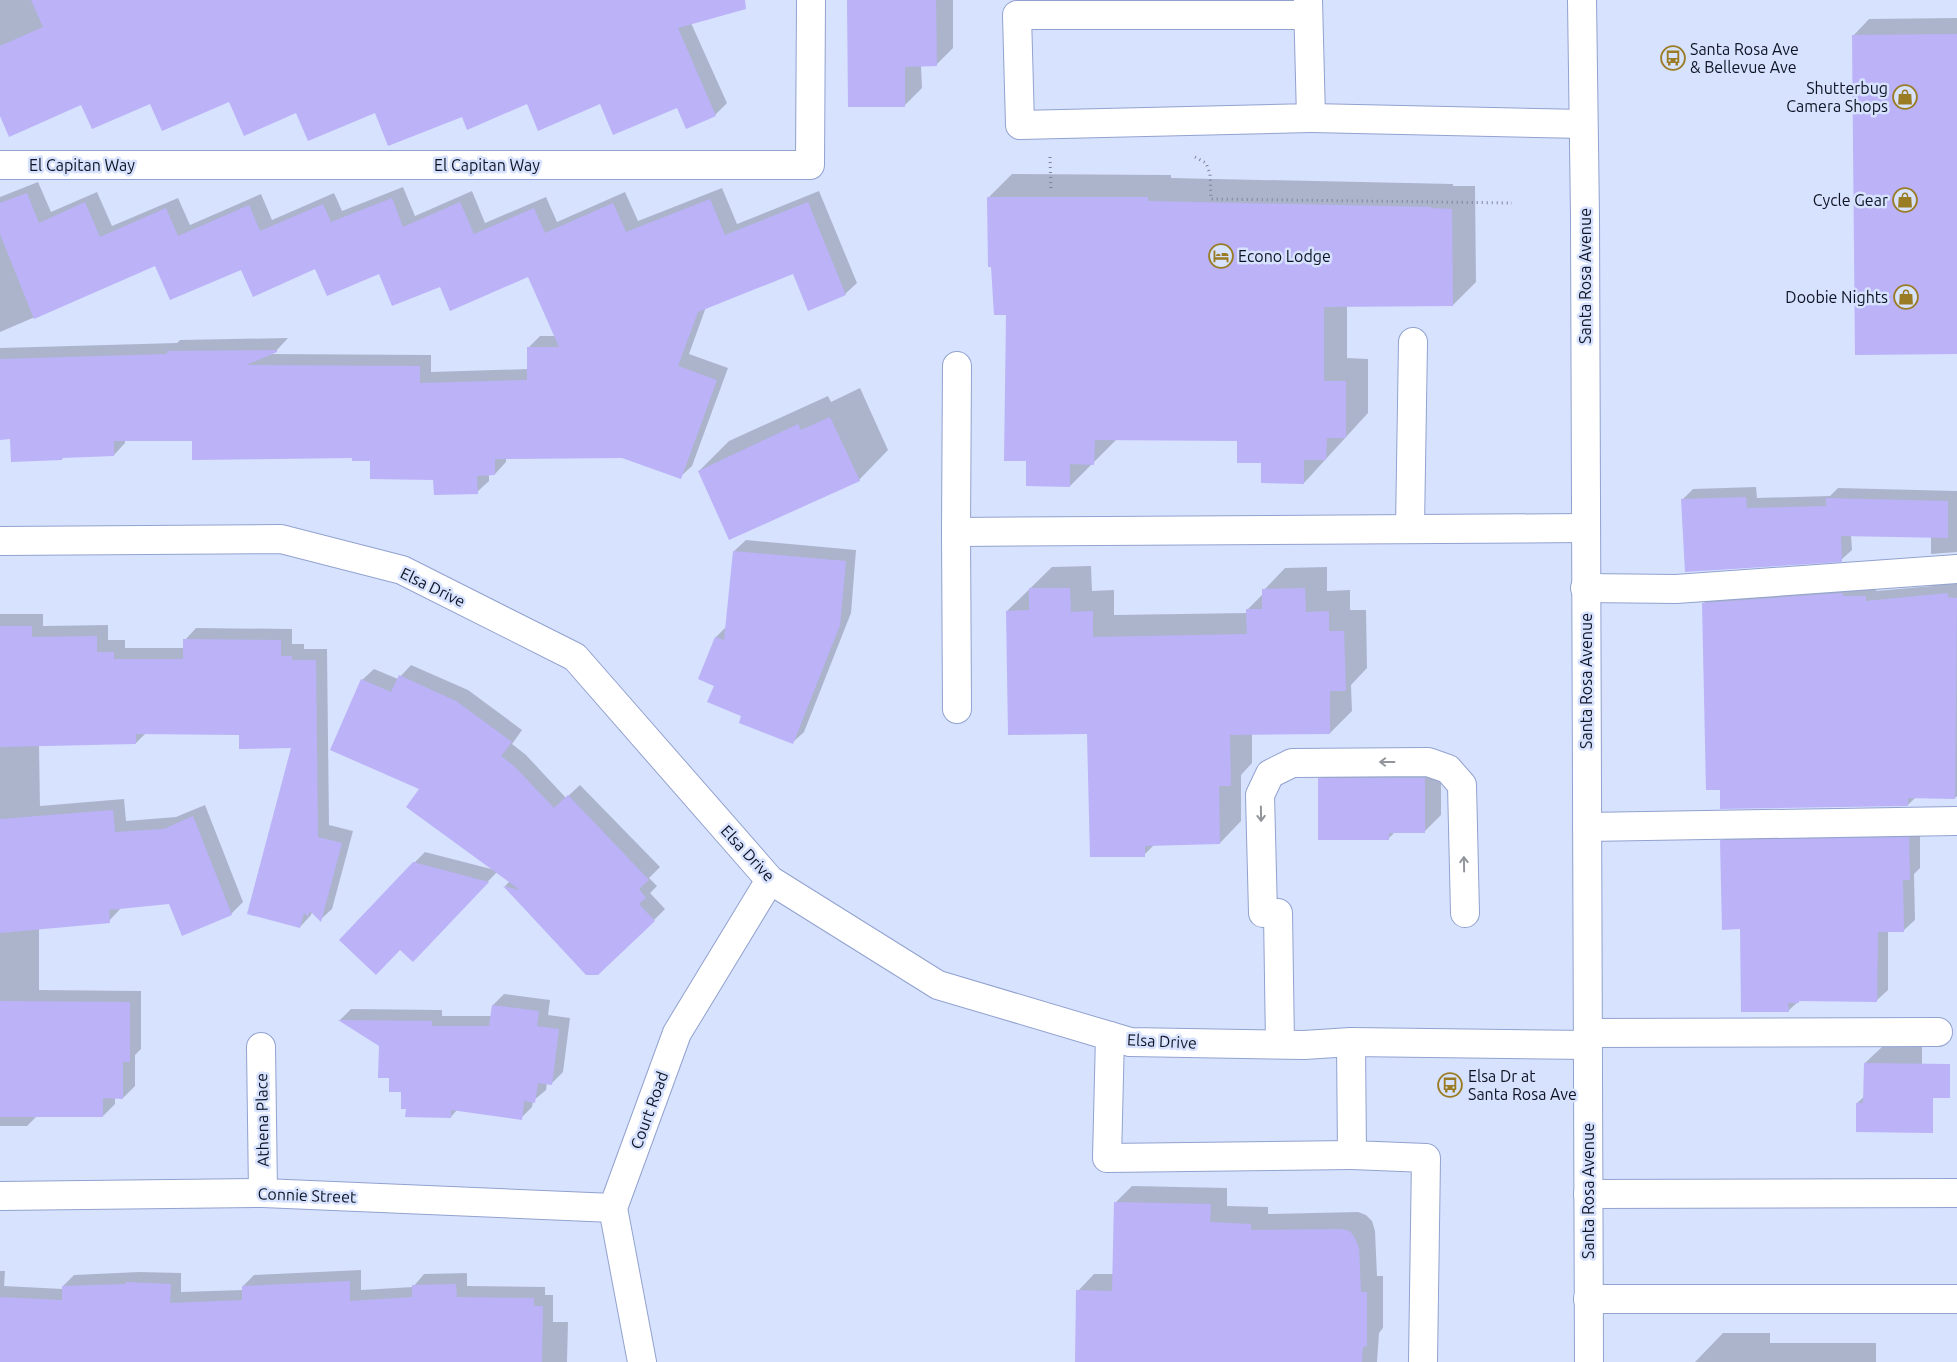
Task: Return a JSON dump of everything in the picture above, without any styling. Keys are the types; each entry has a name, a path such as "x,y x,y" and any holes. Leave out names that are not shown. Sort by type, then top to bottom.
{"street":[{"name":"El Capitan Way","path":"0,165 810,165 811,0"},
{"name":"Santa Rosa Avenue","path":"1582,0 1589,1362"},
{"path":"1311,118 1308,8 1017,15 1020,125 1311,118 1583,124"},
{"path":"1410,528 1413,342"},
{"path":"957,366 957,709"},
{"path":"956,532 1585,528"},
{"name":"Elsa Drive","path":"0,541 281,539 402,570 575,657 770,880 938,985 1130,1042 1280,1044 1938,1032"},
{"path":"1585,588 1676,589 1957,569"},
{"path":"1280,1044 1260,795 1270,774 1292,763 1428,762 1448,769 1462,785 1465,913"},
{"path":"1587,827 1957,821"},
{"name":"Court Road","path":"614,1208 677,1033 770,880"},
{"path":"1110,1036 1107,1158 1352,1155 1426,1158 1424,1362"},
{"path":"1351,1042 1352,1155"},
{"name":"Athena Place","path":"260,1047 263,1193"},
{"name":"Connie Street","path":"0,1196 263,1193 614,1208"},
{"path":"1588,1194 1957,1193"},
{"path":"614,1208 642,1362"},
{"path":"1588,1299 1957,1299"}],"path":[{"path":"1186,156 1196,157 1206,163 1210,174 1211,199 1512,203"},
{"path":"1051,192 1050,157 1059,157"}],"building":[{"path":"31,0 745,0 746,9 678,28 716,116 686,129 677,108 613,135 600,104 538,131 527,104 467,130 462,117 388,146 375,113 308,141 296,113 244,136 229,102 162,131 150,104 92,129 81,105 9,137 0,116 0,46 43,27"},
{"path":"847,0 936,0 937,66 905,67 905,107 848,107"},
{"path":"1957,34 1957,354 1855,355 1852,35"},
{"path":"27,193 39,223 85,202 100,237 166,208 178,236 249,205 260,231 323,204 331,222 392,198 403,227 460,202 474,234 534,208 545,233 613,203 626,232 710,199 725,235 808,202 846,295 808,311 793,274 698,312 678,366 717,380 681,479 622,458 495,459 495,475 477,476 478,494 434,495 433,480 370,479 370,461 352,461 352,458 192,460 192,441 114,441 114,456 11,462 10,439 0,440 0,359 167,354 167,351 277,350 277,352 246,365 420,366 420,383 527,380 527,347 559,347 528,277 450,311 440,287 392,306 379,274 327,296 315,269 253,297 241,270 170,300 155,266 34,319 0,234 0,203"},
{"path":"987,197 1148,197 1148,201 1452,209 1453,306 1324,307 1324,381 1346,381 1346,438 1327,438 1326,460 1304,460 1304,484 1261,483 1261,463 1237,463 1237,441 1095,440 1094,465 1070,464 1070,487 1026,486 1026,461 1004,461 1006,315 994,315 991,267 988,267"},
{"path":"830,417 860,481 729,540 698,471 798,424 801,430"},
{"path":"1746,497 1747,508 1826,506 1826,498 1948,501 1948,538 1841,536 1842,562 1685,572 1681,499"},
{"path":"733,551 846,561 840,625 793,744 739,723 741,716 707,702 714,686 698,679 715,637 724,640"},
{"path":"1029,588 1070,588 1071,612 1093,611 1093,637 1247,634 1246,609 1262,609 1262,589 1305,588 1306,612 1329,611 1329,631 1344,631 1346,691 1330,691 1330,734 1230,735 1231,786 1219,786 1220,844 1145,846 1145,857 1090,857 1087,734 1008,735 1006,611 1029,610"},
{"path":"1843,593 1843,596 1866,596 1866,601 1948,593 1948,597 1957,598 1955,799 1908,798 1908,806 1720,809 1720,790 1706,790 1702,603"},
{"path":"0,626 32,626 32,637 97,636 97,652 114,652 114,659 183,659 183,639 281,640 281,656 292,656 292,660 316,660 318,837 342,843 321,922 310,911 308,916 304,913 300,928 247,914 291,748 239,749 239,735 136,734 136,744 0,747"},
{"path":"399,675 456,701 512,742 501,756 514,766 554,808 568,795 649,880 639,889 646,898 639,904 655,921 598,975 586,975 503,886 520,890 406,807 419,789 330,750 361,679 391,692"},
{"path":"1318,778 1425,778 1425,833 1389,833 1389,840 1318,840"},
{"path":"113,810 115,832 164,829 193,816 232,915 182,936 169,904 109,910 110,923 0,933 0,819"},
{"path":"1909,837 1910,880 1903,880 1904,932 1878,932 1877,1002 1799,1001 1799,1003 1788,1003 1789,1012 1741,1012 1740,929 1722,930 1720,840"},
{"path":"413,862 489,882 413,962 400,950 376,975 339,940"},
{"path":"0,1001 130,1002 130,1062 123,1062 123,1099 103,1098 103,1117 0,1117"},
{"path":"492,1005 539,1011 537,1026 559,1029 552,1085 538,1083 535,1103 524,1101 522,1120 451,1110 451,1118 405,1117 406,1109 401,1109 401,1092 389,1092 389,1078 378,1078 379,1046 338,1020 432,1021 432,1026 489,1026"},
{"path":"1864,1063 1950,1064 1950,1098 1933,1098 1933,1133 1856,1132 1856,1103 1863,1103"},
{"path":"1114,1202 1211,1204 1210,1222 1251,1224 1251,1230 1341,1229 1350,1231 1359,1248 1361,1292 1367,1292 1367,1346 1363,1347 1362,1362 1075,1362 1076,1290 1112,1291"},
{"path":"350,1281 350,1301 412,1297 412,1285 456,1284 457,1297 534,1298 534,1306 543,1306 542,1362 0,1362 0,1297 62,1300 62,1286 126,1284 126,1282 171,1284 170,1303 242,1300 242,1286"}],"place":[{"name":"Santa Rosa Ave & Bellevue Ave","path":"1673,58"},
{"name":"Shutterbug Camera Shops","path":"1905,97"},
{"name":"Cycle Gear","path":"1905,200"},
{"name":"Econo Lodge","path":"1221,256"},
{"name":"Doobie Nights","path":"1906,297"},
{"name":"Elsa Dr at Santa Rosa Ave","path":"1450,1085"}]}
